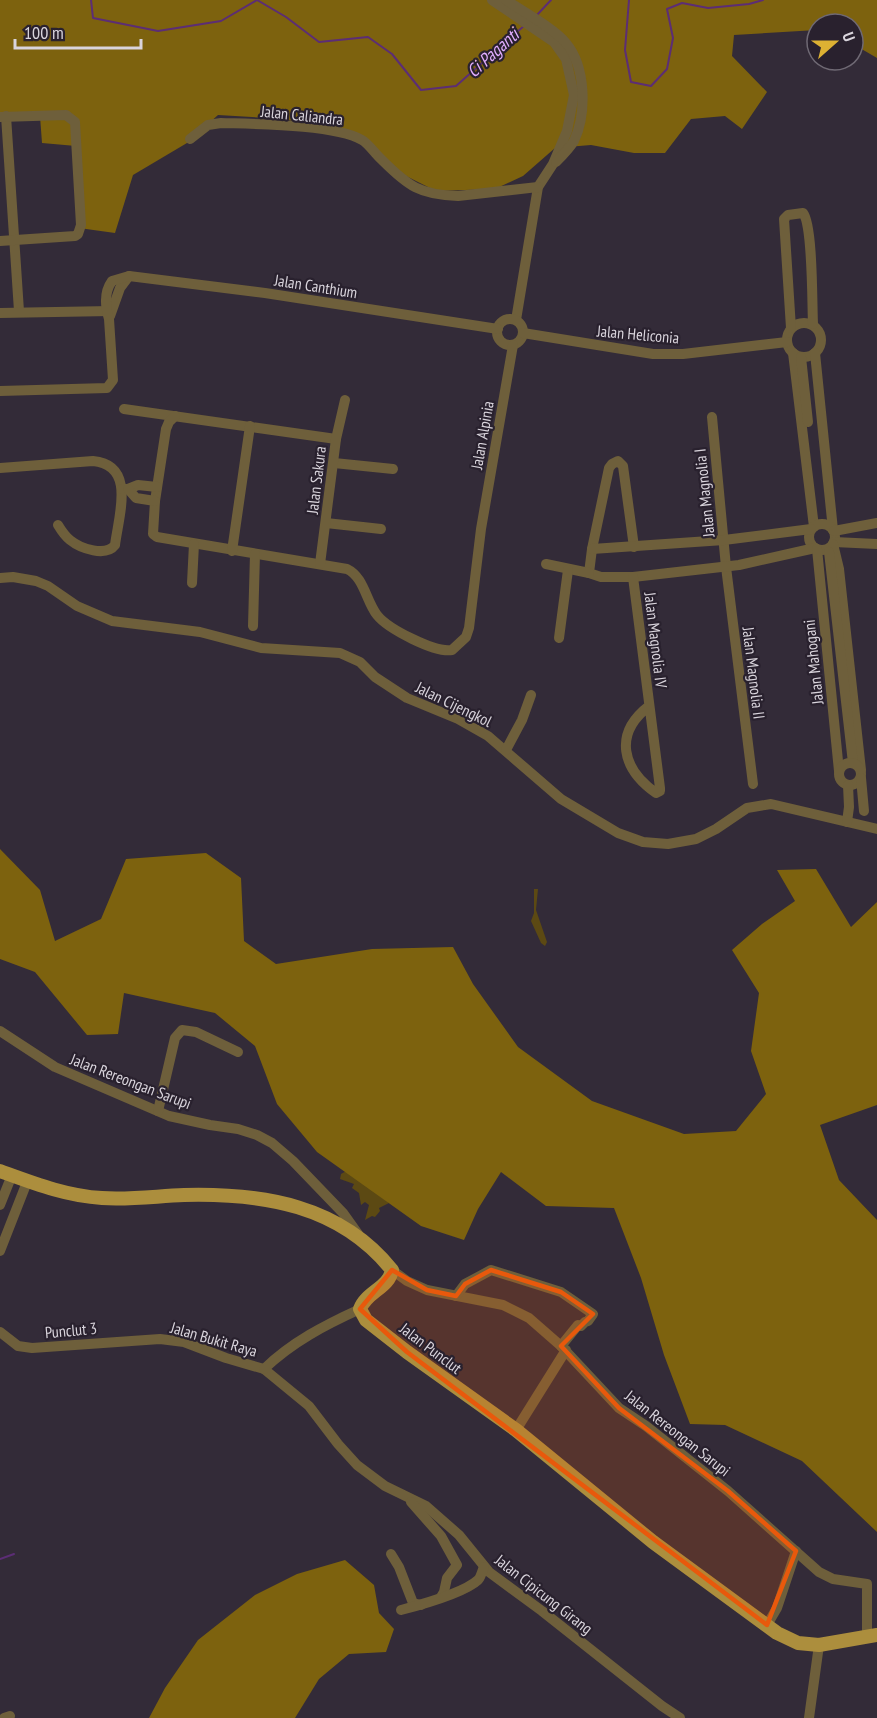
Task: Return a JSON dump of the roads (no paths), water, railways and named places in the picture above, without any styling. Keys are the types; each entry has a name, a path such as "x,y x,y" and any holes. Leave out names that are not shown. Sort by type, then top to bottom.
{"main road":[{"path":"6,1173 27,1182 72,1194 103,1198 187,1195 262,1198 292,1204 342,1226 381,1256 392,1270 391,1276 363,1301 360,1309"},
{"name":"Jalan Punclut","path":"360,1309 366,1320 407,1352 516,1430 654,1542 777,1633 798,1643 819,1645 872,1636"}],"street":[{"path":"492,0 556,39"},
{"path":"506,0 556,39 566,59 574,94 567,131 553,164 538,187 516,320"},
{"path":"0,241 14,240 75,236 78,234 81,225 75,122 66,115 3,116 14,240 19,311"},
{"name":"Jalan Caliandra","path":"190,140 208,125 221,123 322,130 363,140 400,178 417,190 445,196 458,196 538,187"},
{"path":"813,324 807,219 803,213 791,214 784,219 790,328 787,342 804,355 852,769 856,784 848,785 841,780 852,769"},
{"name":"Jalan Canthium","path":"0,391 107,388 113,380 106,291 110,284 129,276 265,293 498,329"},
{"path":"0,313 19,311 109,314"},
{"path":"516,320 524,333 520,341 513,345 501,341 498,329 503,321 516,320"},
{"path":"790,328 801,322 813,324 817,328 822,340 820,347 804,355"},
{"name":"Jalan Heliconia","path":"524,333 653,354 683,354 787,342"},
{"name":"Jalan Alpinia","path":"320,564 352,571 360,581 376,614 392,627 415,640 452,650 466,637 481,529 513,345"},
{"path":"804,355 824,537"},
{"name":"Jalan Sakura","path":"320,564 336,439 345,400"},
{"path":"124,410 336,439"},
{"path":"175,416 166,429 155,501 153,534 157,537 232,551 320,564"},
{"name":"Jalan Magnolia I","path":"712,417 726,567"},
{"path":"232,551 250,426"},
{"path":"589,573 609,468 613,462 618,460 623,466 634,547"},
{"path":"0,468 106,462 118,472 125,489 136,498 155,501"},
{"path":"334,463 393,469"},
{"path":"125,489 138,485 157,487"},
{"path":"57,525 71,541 93,550 105,552 111,549 115,545 125,489"},
{"path":"326,523 381,529"},
{"path":"546,564 601,577 633,577 726,567 877,523"},
{"path":"592,549 724,540 824,537 877,544"},
{"name":"Jalan Mahogani","path":"824,537 852,769"},
{"path":"192,583 194,544"},
{"path":"253,626 255,554"},
{"name":"Jalan Magnolia II","path":"726,567 753,784"},
{"path":"559,638 568,570"},
{"name":"Jalan Cijengkol","path":"0,578 13,577 36,581 48,586 77,606 112,621 200,632 261,648 340,653 360,662 375,677 406,698 458,719 488,736 561,799 618,833 643,842 668,844 696,839 716,829 747,808 771,804 877,829"},
{"name":"Jalan Magnolia IV","path":"633,577 660,788 660,791 656,793 635,776 626,753 628,733 633,722 649,706"},
{"path":"506,750 522,720 531,695"},
{"path":"852,769 864,811"},
{"path":"847,822 848,785"},
{"path":"158,1111 175,1038 182,1030 195,1032 238,1052"},
{"name":"Jalan Rereongan Sarupi","path":"0,1031 55,1067 170,1116 238,1129 272,1143 293,1161 343,1213 361,1239"},
{"path":"0,1205 6,1173"},
{"path":"0,1251 27,1182"},
{"name":"Jalan Rereongan Sarupi","path":"392,1270 407,1281 427,1290 503,1305 529,1318 563,1348 619,1408 646,1426 728,1491 819,1572 833,1579 872,1583 872,1636"},
{"path":"456,1296 465,1284 491,1270 561,1292 593,1314 588,1321 581,1326 578,1325 516,1430"},
{"name":"Jalan Bukit Raya","path":"149,1339 184,1342 264,1369 303,1338 360,1309"},
{"name":"Punclut 3","path":"0,1332 18,1346 33,1348 149,1339"},
{"name":"Jalan Cipicung Girang","path":"264,1369 309,1406 357,1465 386,1486 426,1506 449,1526 484,1567 625,1678 680,1718"},
{"path":"402,1494 441,1536 457,1565 447,1578 441,1597"},
{"path":"767,1625 777,1608 796,1551"},
{"path":"391,1554 399,1567 413,1602 421,1605"},
{"path":"401,1610 448,1596 478,1579 484,1567"},
{"path":"809,1718 819,1645"}],"waterway":[{"name":"Ci Paganti","path":"91,0 93,18 158,31 221,21 257,0 286,17 319,42 368,37 392,54 421,90 456,86 525,25"},
{"name":"Ci Paganti","path":"536,16 551,0"},
{"name":"Ci Paganti","path":"629,0 625,50 631,82 651,86 667,69 673,38 667,9 682,3 708,8 749,4 763,0"},
{"path":"0,1559 14,1554"}]}
